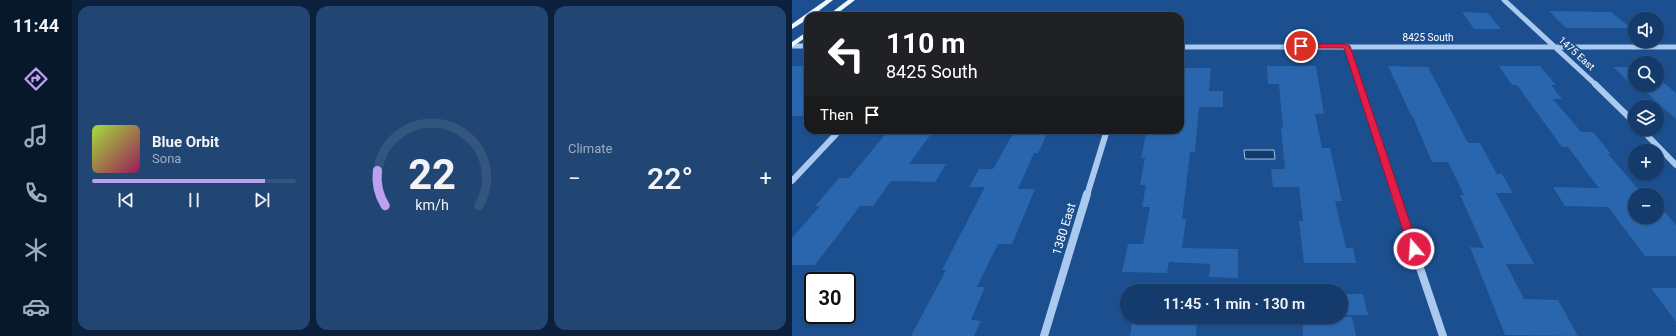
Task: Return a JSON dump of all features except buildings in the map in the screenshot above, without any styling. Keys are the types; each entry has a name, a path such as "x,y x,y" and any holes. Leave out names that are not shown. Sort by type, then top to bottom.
{"main road":[{"path":"813,12 830,0"},
{"path":"836,12 852,0"},
{"path":"792,27 804,18"},
{"path":"792,46 804,36"}],"street":[{"name":"1475 East","path":"1504,0 1628,116"},
{"path":"792,46 804,46"},
{"path":"1346,46 1443,336"},
{"name":"8425 South","path":"1184,47 1676,47"},
{"path":"792,180 836,134"},
{"name":"1380 East","path":"1044,336 1106,134"},
{"path":"1648,136 1676,165"}],"water":[{"path":"1244,150 1274,150 1275,159 1245,159"}],"route":[{"path":"1301,46 1346,46 1414,249"}]}
